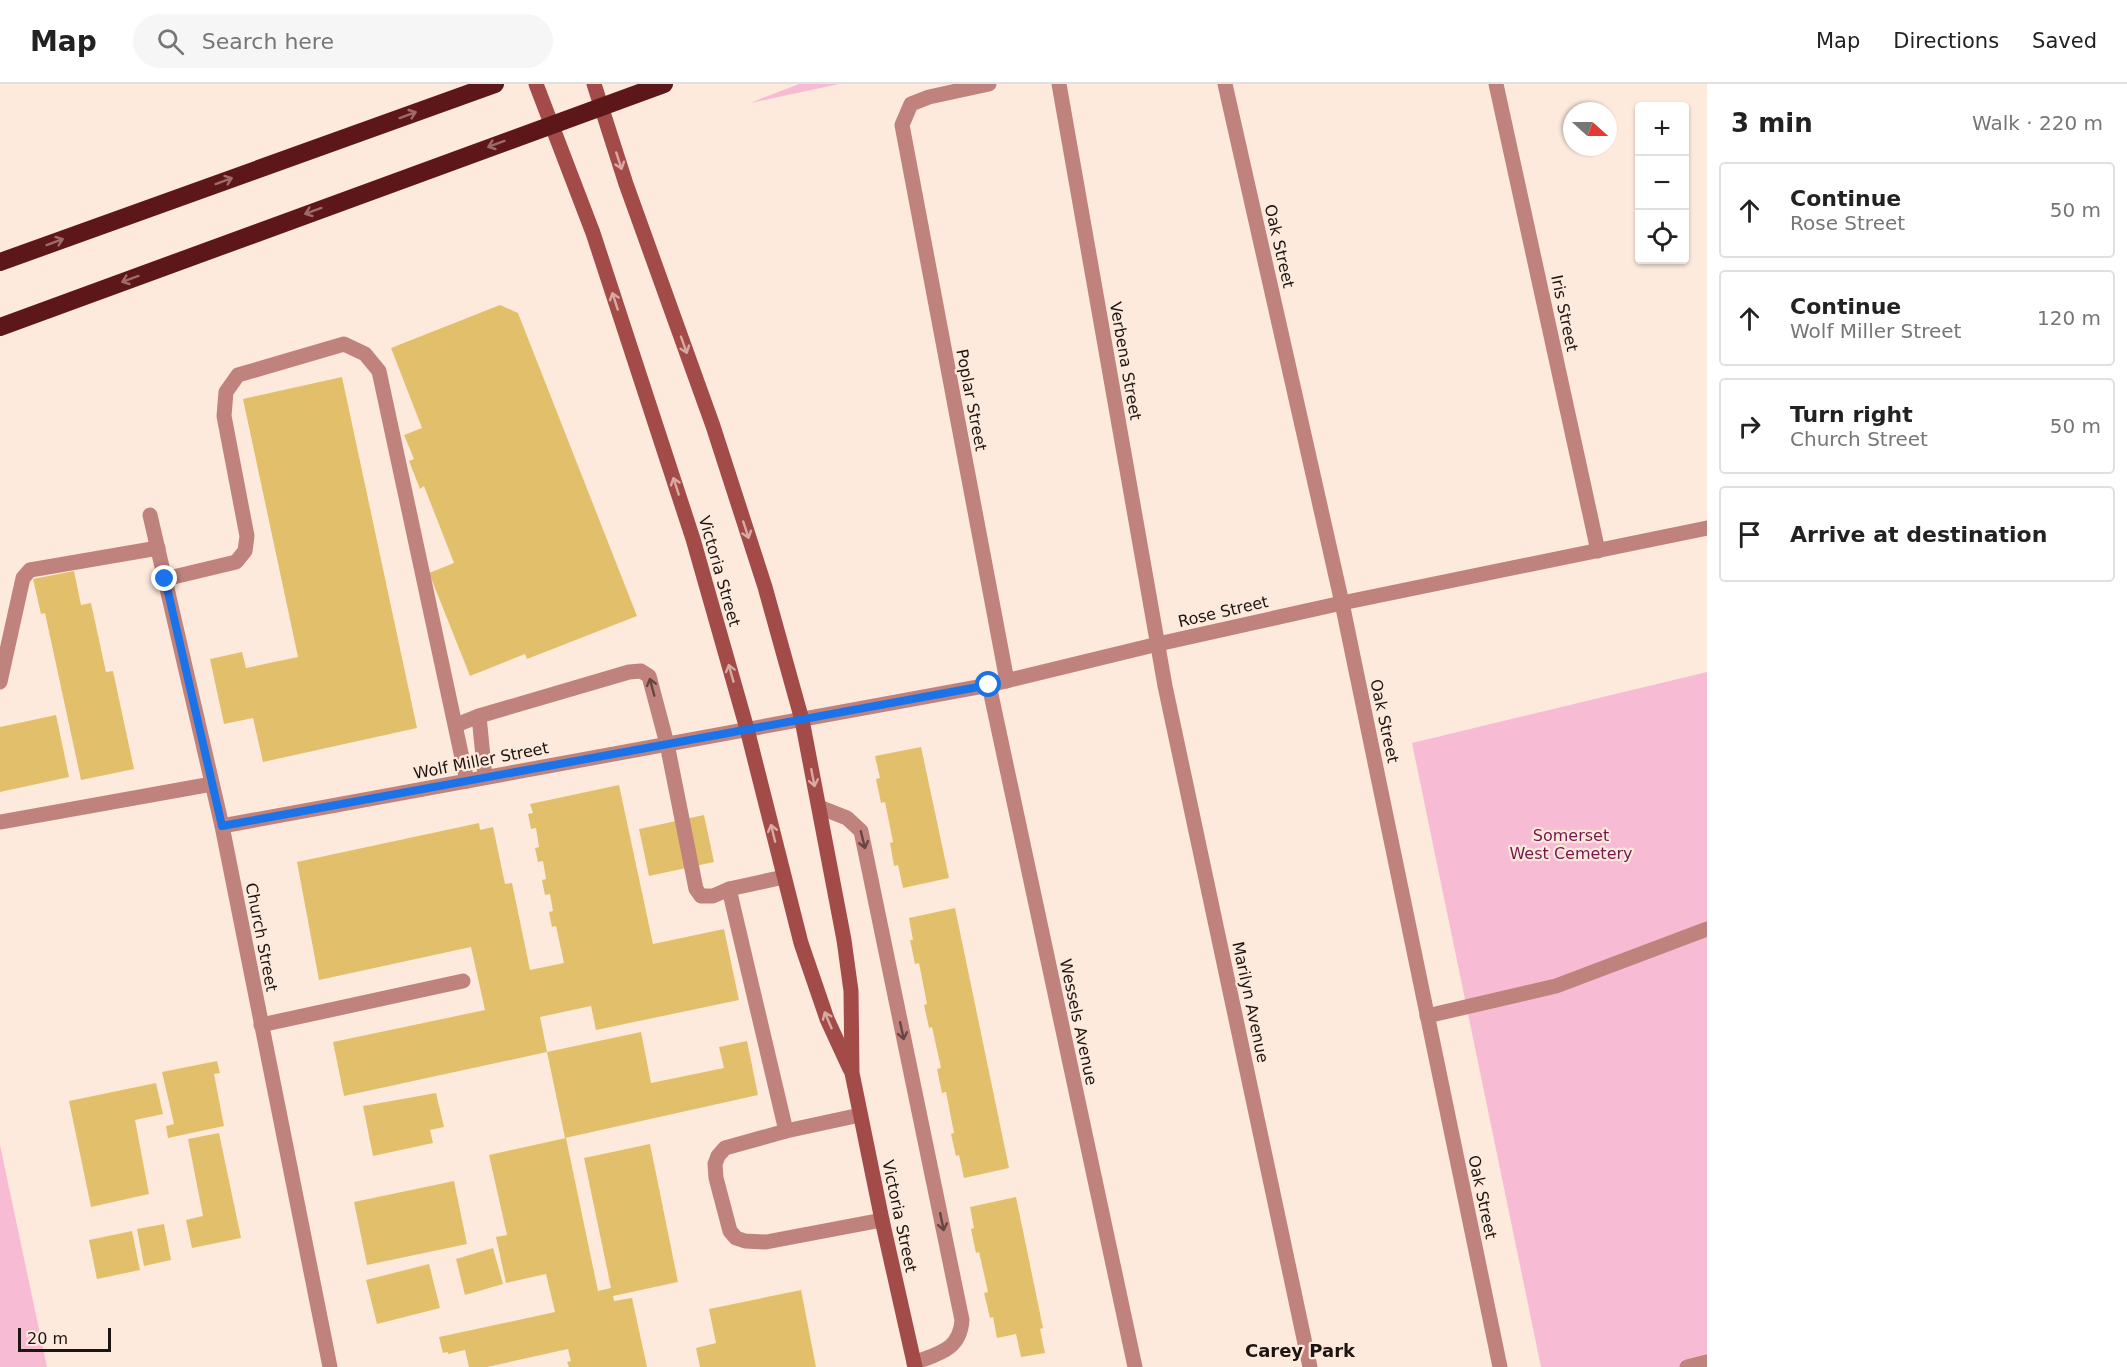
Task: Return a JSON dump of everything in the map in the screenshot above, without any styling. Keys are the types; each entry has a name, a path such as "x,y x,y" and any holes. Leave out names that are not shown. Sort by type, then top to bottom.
{"highway":[{"path":"0,262 495,84"},
{"path":"0,327 664,84"}],"main road":[{"name":"Victoria Street","path":"536,84 593,233 693,539 747,729 801,943 818,996 852,1073"},
{"name":"Victoria Street","path":"594,84 720,448 765,587 802,720 838,906 851,991 852,1073 914,1365"}],"street":[{"name":"Poplar Street","path":"989,84 929,97 911,105 902,125 1007,681"},
{"name":"Verbena Street","path":"1059,84 1158,644"},
{"name":"Oak Street","path":"1225,84 1342,603 1500,1367"},
{"name":"Iris Street","path":"1496,84 1598,551"},
{"path":"165,579 236,562 245,551 247,536 224,416 226,392 238,375 344,344 365,354 379,371 467,781"},
{"name":"Church Street","path":"150,515 222,826 330,1367"},
{"name":"Rose Street","path":"747,729 989,685 1342,603 1707,528"},
{"path":"0,682 23,578 30,570 158,548"},
{"name":"Marilyn Avenue","path":"1158,644 1310,1367"},
{"path":"456,725 479,716 629,672 641,671 649,676 667,744 696,889 701,896 713,896 729,889 784,877"},
{"name":"Wessels Avenue","path":"989,685 1135,1367"},
{"path":"479,716 485,777"},
{"name":"Wolf Miller Street","path":"222,826 747,729"},
{"path":"0,822 212,784"},
{"path":"819,807 847,818 861,831 962,1320 961,1333 952,1347 914,1365"},
{"path":"729,889 786,1131"},
{"path":"1427,1016 1556,986 1707,929"},
{"path":"261,1024 463,981"},
{"path":"860,1116 786,1131 725,1148 715,1164 717,1178 730,1231 736,1238 753,1243 882,1220"},
{"path":"1687,1367 1707,1362"}],"green space":[{"path":"799,84 839,84 750,103"},
{"name":"Somerset West Cemetery","path":"1707,672 1707,1367 1541,1367 1412,743"},
{"path":"0,1145 47,1367 0,1367"}],"building":[{"path":"500,305 518,313 637,616 527,659 525,654 470,676 429,573 454,563 424,486 420,489 409,461 414,459 404,435 422,428 391,348"},
{"path":"342,377 417,728 263,762 253,718 224,724 210,659 242,652 246,668 298,657 243,399"},
{"path":"74,571 81,605 91,603 106,672 113,671 134,769 81,780 45,613 41,614 33,579"},
{"path":"56,715 69,777 0,792 0,727"},
{"path":"921,747 949,878 903,888 898,865 894,866 890,843 893,842 885,802 881,803 876,779 880,778 875,756"},
{"path":"619,785 653,944 724,929 739,1000 596,1030 591,1006 540,1017 547,1052 344,1096 333,1042 485,1010 471,947 319,980 297,862 479,823 480,830 493,827 505,884 512,883 530,970 564,963 556,926 552,927 549,912 553,911 550,894 545,895 542,880 546,879 543,861 538,862 535,848 539,847 536,828 531,829 528,814 533,813 530,804"},
{"path":"704,815 714,862 649,876 639,829"},
{"path":"955,908 1009,1168 964,1178 951,1134 954,1133 946,1092 942,1093 937,1069 941,1068 932,1027 929,1028 924,1005 927,1004 919,963 915,964 910,940 913,940 909,918"},
{"path":"641,1032 651,1083 724,1068 719,1047 747,1041 758,1095 565,1138 547,1052"},
{"path":"217,1061 220,1073 214,1074 224,1126 168,1138 166,1126 174,1124 162,1072"},
{"path":"156,1083 163,1114 135,1120 149,1194 91,1207 69,1101"},
{"path":"436,1093 444,1127 430,1130 433,1143 373,1156 363,1106"},
{"path":"219,1133 241,1238 192,1248 186,1220 203,1216 188,1139"},
{"path":"566,1138 598,1291 611,1288 584,1158 650,1144 678,1282 613,1296 614,1301 632,1298 647,1367 569,1367 567,1362 571,1361 568,1349 487,1367 469,1367 465,1350 443,1353 439,1337 555,1312 546,1274 506,1283 496,1237 507,1235 489,1155"},
{"path":"454,1181 467,1244 367,1265 354,1202"},
{"path":"1016,1197 1043,1328 1040,1329 1045,1353 1021,1357 1016,1334 997,1338 993,1317 990,1318 984,1293 988,1292 971,1229 974,1228 970,1207"},
{"path":"164,1224 171,1260 144,1266 137,1229"},
{"path":"132,1231 140,1270 97,1279 89,1240"},
{"path":"493,1248 503,1284 465,1295 456,1259"},
{"path":"429,1264 440,1308 377,1324 366,1280"},
{"path":"801,1290 816,1367 700,1367 696,1348 716,1343 709,1309"}],"district":[{"name":"Carey Park","path":"1300,1351"}],"route":[{"path":"165,579 222,826 989,685"}]}
